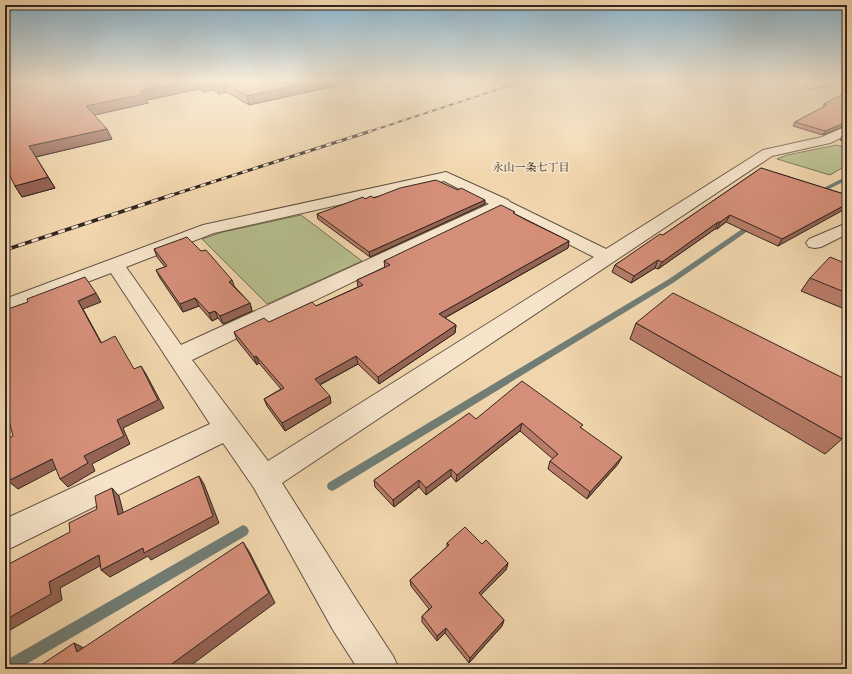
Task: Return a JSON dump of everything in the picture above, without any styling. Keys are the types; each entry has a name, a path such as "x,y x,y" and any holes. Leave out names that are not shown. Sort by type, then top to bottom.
{"street":[{"path":"264,479 768,153 826,140 847,130"},
{"path":"5,306 209,230 446,176 608,257"},
{"path":"177,356 503,204"},
{"path":"815,243 847,228"},
{"path":"115,264 177,356 264,479 346,617 380,669"},
{"path":"5,535 227,428"}],"green space":[{"path":"837,145 847,148 847,165 830,175 777,159 787,155"},
{"path":"301,215 362,261 267,304 202,239 223,232"}],"building":[{"path":"5,111 91,111 107,129 29,146 48,177 15,186 5,166"},
{"path":"815,111 847,111 847,122 825,131 795,122"},
{"path":"761,168 847,195 847,204 782,239 730,215 662,262 658,260 634,276 615,265 660,234 663,235"},
{"path":"436,180 458,190 461,188 485,200 369,252 317,214 363,197 365,199 371,196 374,198 400,188"},
{"path":"501,205 515,212 513,213 526,220 569,241 439,314 456,325 378,377 356,356 315,379 330,396 282,423 264,399 284,388 256,356 254,357 234,332 264,318 269,322 312,302 316,306 363,285 357,280 390,265 384,261"},
{"path":"187,237 201,251 206,250 232,280 229,282 250,303 220,316 215,311 209,313 195,298 180,304 156,270 167,266 154,249"},
{"path":"830,257 847,264 847,293 810,278"},
{"path":"85,277 96,293 78,301 101,343 115,336 134,369 141,366 158,400 117,420 124,436 84,456 88,463 60,479 52,459 8,481 5,470 5,440 13,436 5,405 5,310 28,302 27,299"},
{"path":"673,293 847,380 847,431 842,439 636,323"},
{"path":"522,381 583,425 580,427 622,457 590,492 550,461 558,454 522,423 457,475 451,469 426,488 419,480 393,500 374,480 469,413 476,419"},
{"path":"199,476 213,516 144,553 143,548 101,570 99,555 49,582 51,594 5,620 5,566 70,532 69,523 97,509 95,496 112,488 118,515"},
{"path":"465,527 482,544 486,540 508,563 479,593 504,620 470,658 446,628 437,636 422,616 432,607 410,580 449,545 447,543"},
{"path":"243,542 269,593 165,669 35,669 74,643 77,652"}],"waterway":[{"path":"817,193 847,178"},
{"path":"332,486 671,281 753,225"},
{"path":"5,669 243,531"}],"railway":[{"path":"368,132 431,111"},
{"path":"169,196 371,131"},
{"path":"5,250 172,195"}],"district":[{"name":"永山一条七丁目","path":"531,167"}]}
